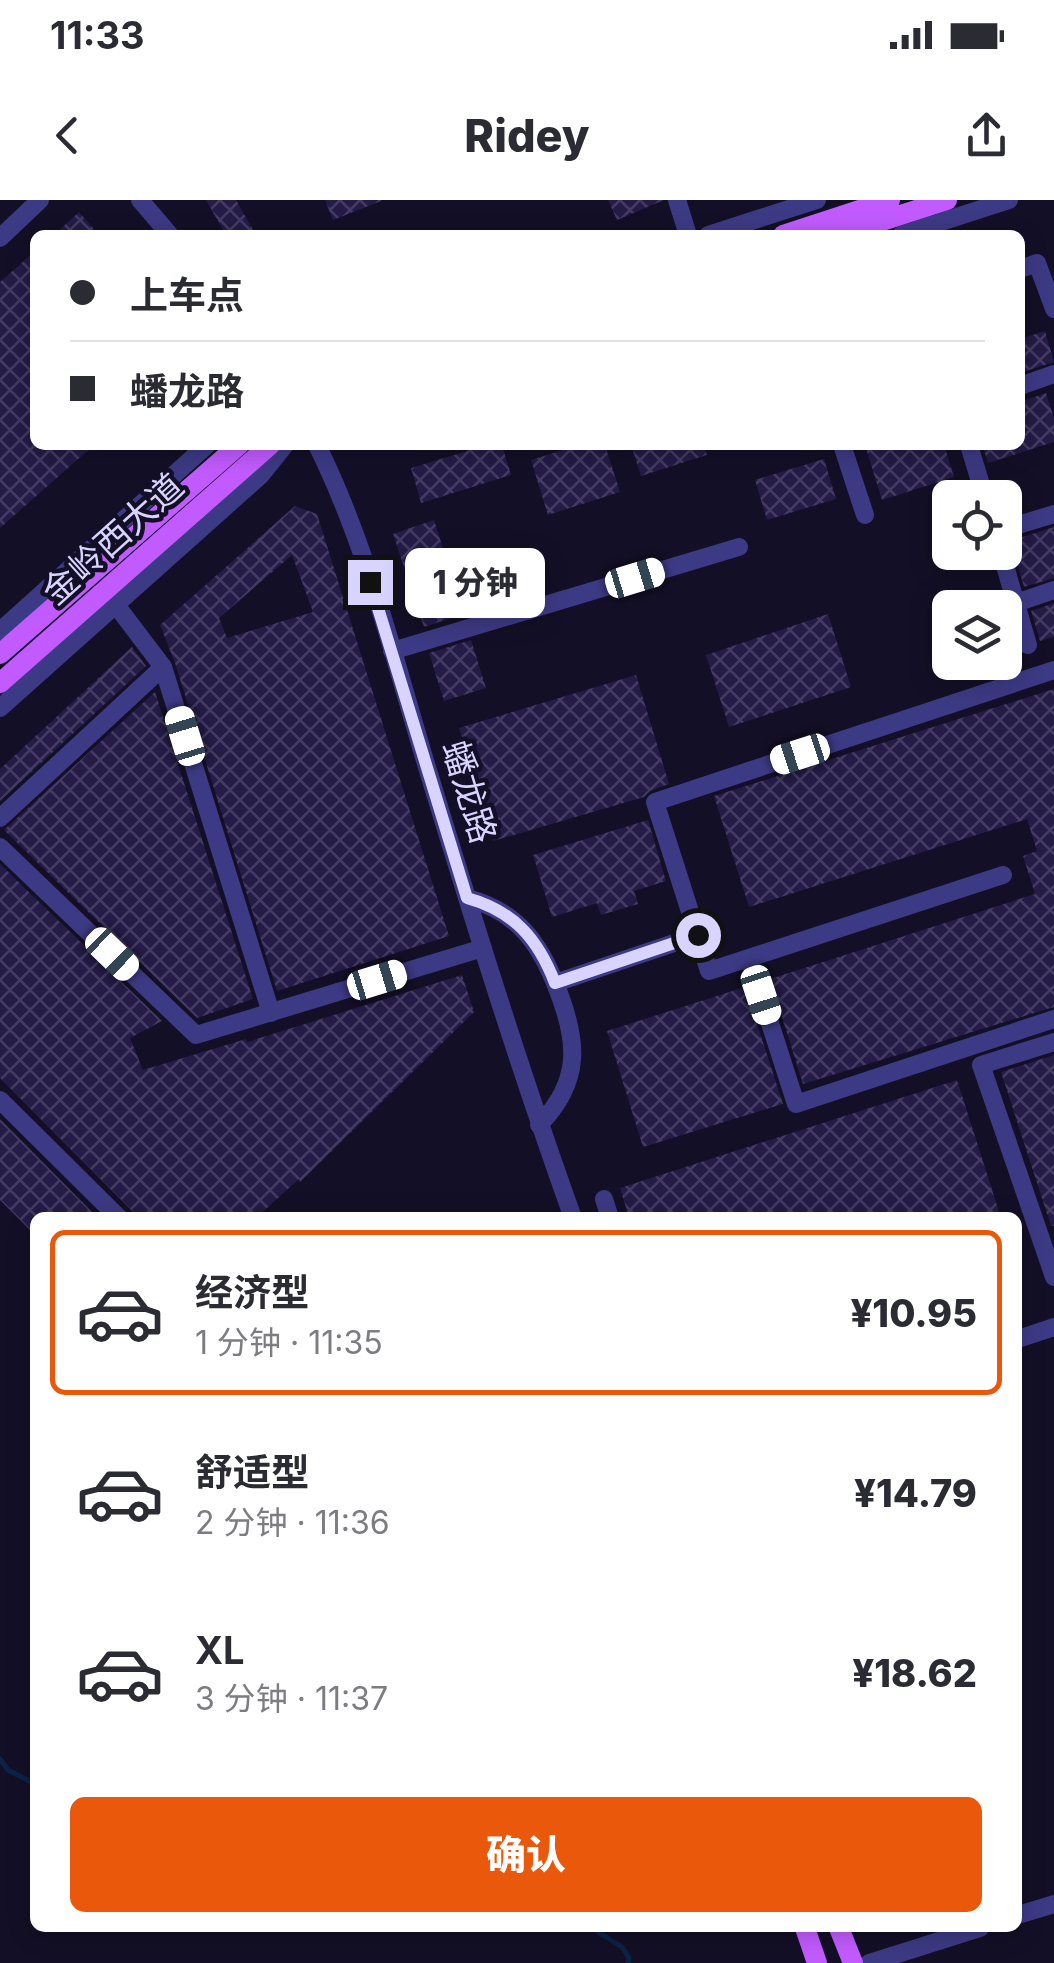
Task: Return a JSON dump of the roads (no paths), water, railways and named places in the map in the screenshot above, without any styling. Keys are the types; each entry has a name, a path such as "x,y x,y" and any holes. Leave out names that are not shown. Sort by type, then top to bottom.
{"main road":[{"path":"798,230 890,200"},
{"path":"860,230 954,208"},
{"name":"金岭西大道","path":"0,654 233,450"},
{"name":"金岭西大道","path":"0,683 264,450"},
{"path":"806,1932 817,1963"},
{"path":"840,1932 852,1963"}],"street":[{"path":"0,238 40,200"},
{"path":"140,200 166,230"},
{"path":"677,200 686,230"},
{"path":"724,230 817,200"},
{"path":"911,230 954,208 1009,200"},
{"path":"1025,267 1038,263 1054,309"},
{"path":"1025,384 1054,374"},
{"path":"0,631 202,450"},
{"path":"261,474 282,450"},
{"path":"0,708 261,474 293,450"},
{"name":"蟠龙路","path":"319,450 337,486 392,651 467,898 570,1212"},
{"path":"844,450 865,515"},
{"path":"970,450 979,480"},
{"path":"1022,524 1054,514"},
{"path":"392,651 738,547"},
{"path":"1022,601 1054,590"},
{"path":"116,605 163,666 271,1013"},
{"path":"1022,624 1028,645"},
{"path":"0,818 163,666"},
{"path":"1003,875 709,971 655,802 1054,670"},
{"path":"0,846 196,1036 483,948"},
{"path":"467,898 498,909 525,929 543,954 570,1020 572,1064 564,1091 540,1126"},
{"path":"555,983 698,935"},
{"path":"749,958 796,1104 1054,1019"},
{"path":"1054,1042 981,1066 1046,1224 1054,1277"},
{"path":"0,1100 112,1212"},
{"path":"1022,1338 1054,1327"},
{"path":"1022,1915 1054,1904"},
{"path":"869,1963 967,1932"}],"waterway":[{"path":"0,1759 8,1770 30,1781"},
{"path":"598,1932 622,1947 628,1963"}]}
